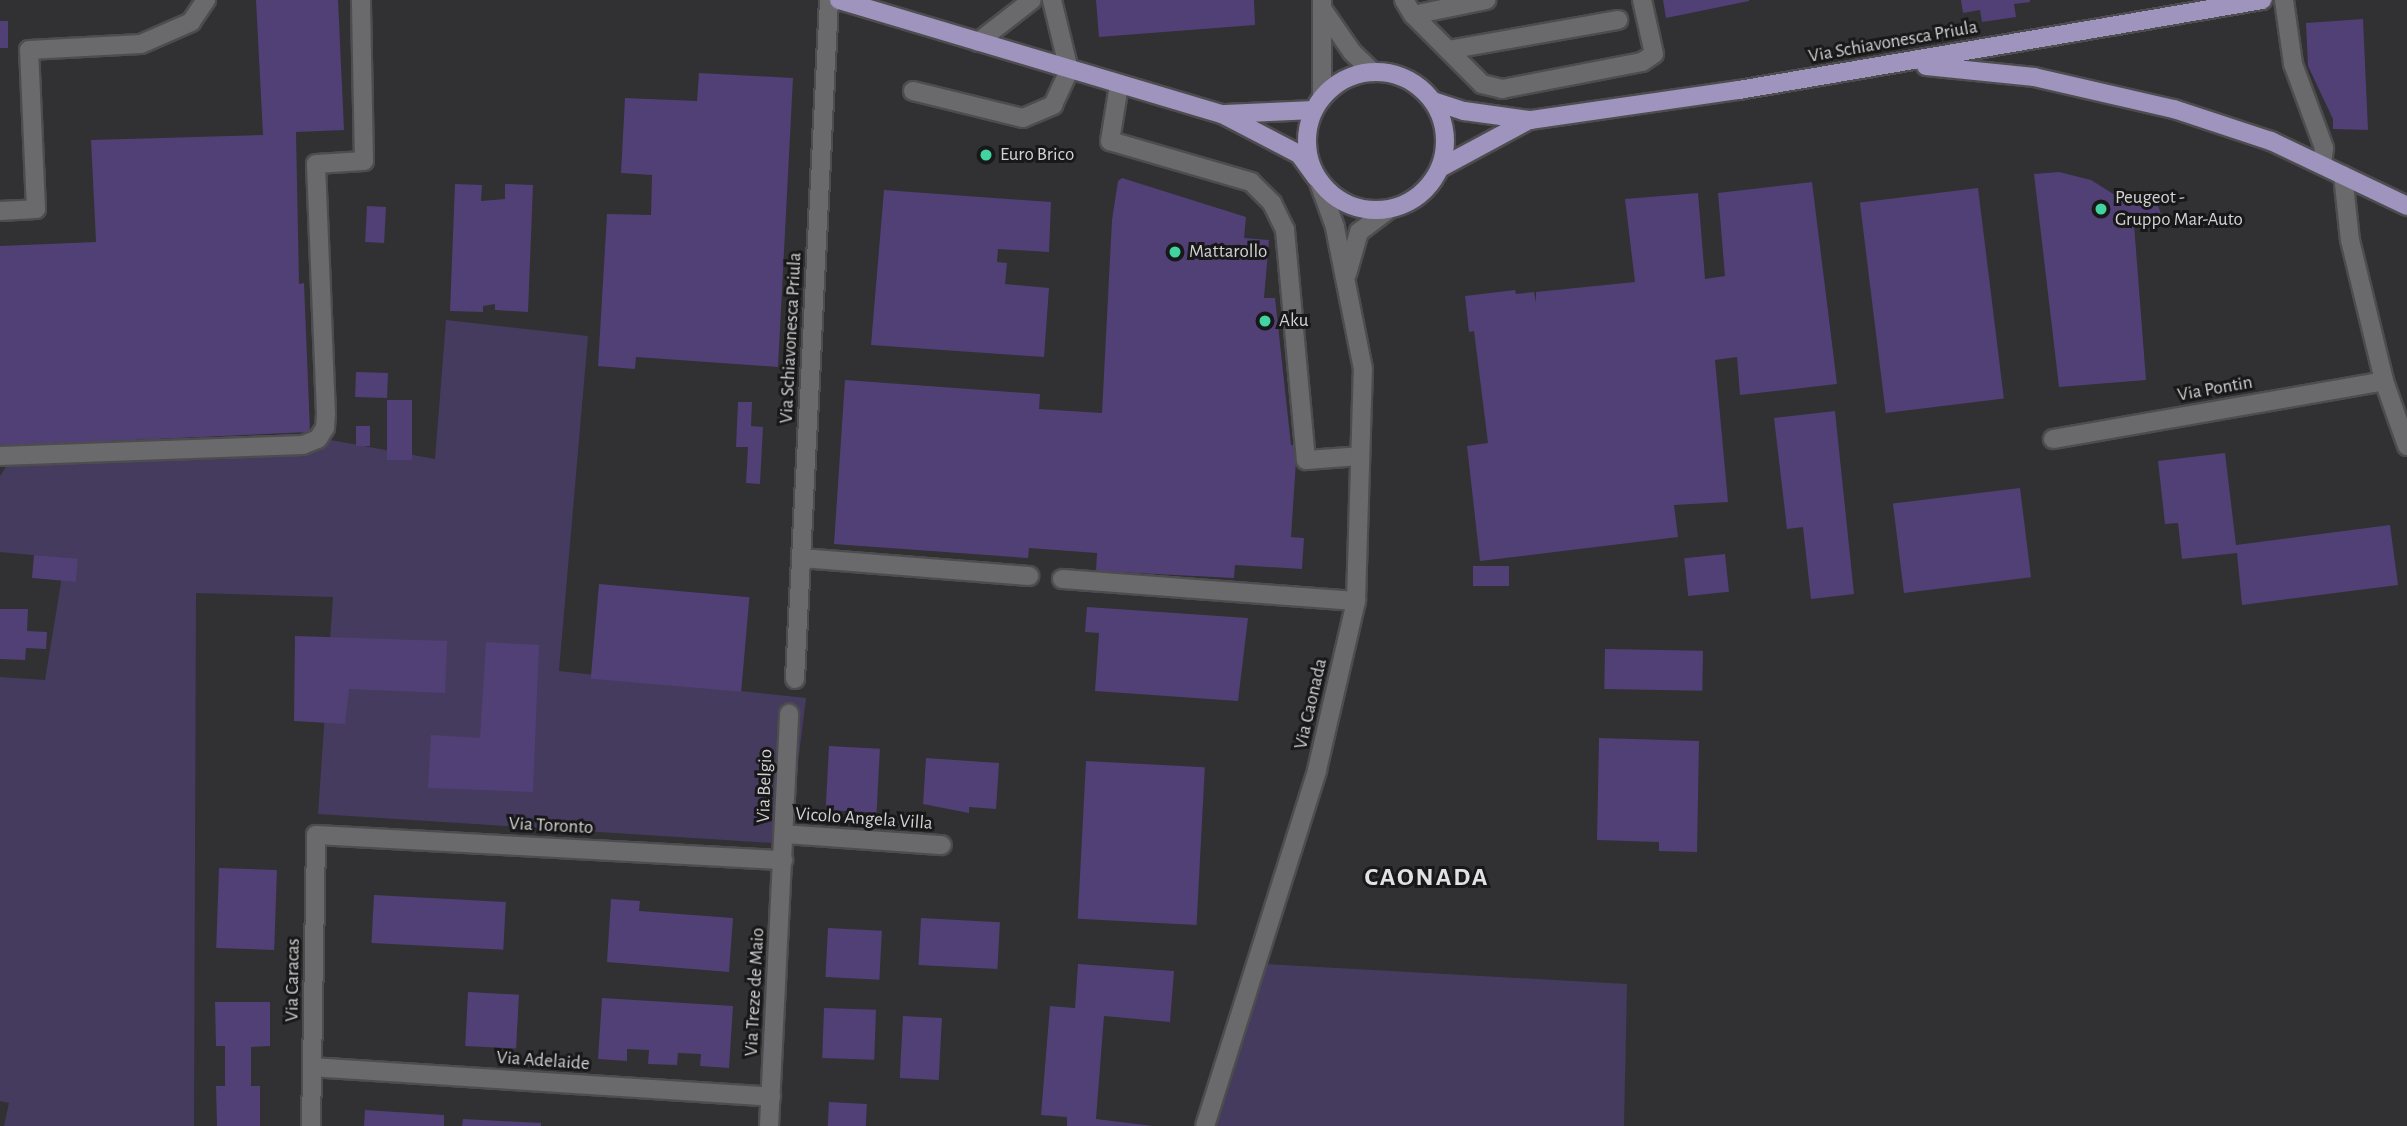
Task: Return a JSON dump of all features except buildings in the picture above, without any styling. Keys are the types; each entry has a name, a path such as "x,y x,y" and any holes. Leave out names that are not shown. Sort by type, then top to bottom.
{"main road":[{"path":"839,0 1222,114 1299,154 1317,178 1349,205 1389,209 1423,192 1440,168 1444,126 1433,101 1403,78 1373,72 1352,76 1318,104 1307,136 1317,178"},
{"name":"Via Schiavonesca Priula","path":"1433,101 1464,111 1530,120 1884,65 2260,0"},
{"path":"1884,65 1998,71 2102,90 2271,141 2407,206"},
{"path":"1222,114 1318,104"},
{"name":"Via Schiavonesca Priula","path":"1440,168 1530,120"}],"street":[{"path":"0,211 36,209 29,50 141,44 191,22 206,0"},
{"path":"0,456 303,444 318,439 325,428 326,414 316,164 364,161 361,0"},
{"name":"Via Schiavonesca Priula","path":"795,678 830,0"},
{"path":"978,42 1032,0"},
{"path":"914,90 1023,118 1052,104 1069,70 1052,0"},
{"path":"1408,8 1486,0"},
{"path":"1408,8 1482,84 1502,89 1642,62 1654,54 1642,0"},
{"path":"2284,0 2293,64 2324,148 2322,165"},
{"path":"1322,5 1352,52 1373,72"},
{"path":"1318,104 1322,5"},
{"path":"1448,50 1618,20"},
{"path":"1119,85 1110,141 1251,182 1272,203 1285,230 1306,460 1360,456"},
{"path":"2343,175 2350,240 2384,381 2407,446"},
{"name":"Via Caonada","path":"1205,1126 1317,770 1356,601 1363,369 1346,277 1317,178"},
{"name":"Via Caonada","path":"1346,277 1359,232 1389,209"},
{"name":"Via Pontin","path":"2053,439 2384,381"},
{"path":"801,558 1029,576"},
{"path":"1062,579 1356,601"},
{"name":"Via Belgio","path":"783,860 789,713"},
{"name":"Vicolo Angela Villa","path":"784,834 942,845"},
{"name":"Via Toronto","path":"316,835 783,860"},
{"name":"Via Caracas","path":"311,1126 316,835"},
{"name":"Via Treze de Maio","path":"769,1126 783,860"},
{"name":"Via Adelaide","path":"312,1067 771,1097"}],"shaded area":[{"path":"446,320 588,336 559,671 806,698 788,844 318,814 333,597 196,593 194,1126 4,1126 9,1103 0,1101 0,677 45,680 65,558 0,552 0,476 7,465 325,439 435,459"},
{"path":"1267,964 1627,984 1624,1126 1214,1126"}],"place":[{"name":"Euro Brico","path":"986,155"},
{"name":"Peugeot - Gruppo Mar-Auto","path":"2101,209"},
{"name":"Mattarollo","path":"1175,252"},
{"name":"Aku","path":"1265,321"}],"district":[{"name":"CAONADA","path":"1427,878"}]}
